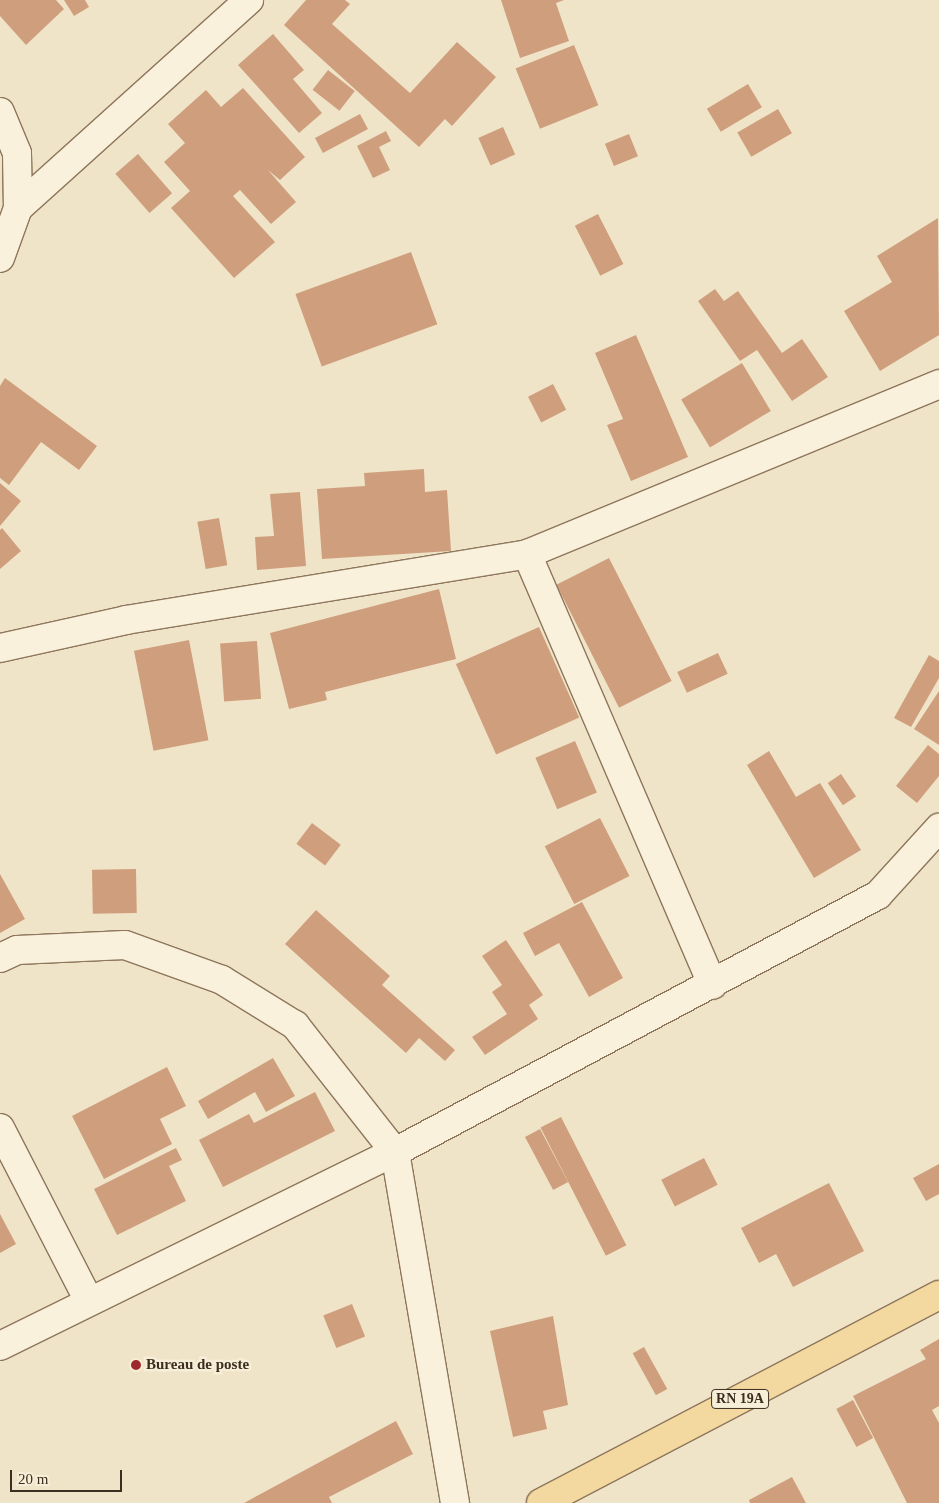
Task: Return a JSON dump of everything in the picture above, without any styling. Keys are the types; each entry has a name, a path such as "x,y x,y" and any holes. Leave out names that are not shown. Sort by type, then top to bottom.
{"main road":[{"name":"RN 19A","path":"540,1503 939,1295"}],"street":[{"path":"18,208 249,0"},
{"path":"0,112 17,153 18,208 0,258"},
{"path":"0,648 126,620 527,554 939,384"},
{"path":"527,554 714,985"},
{"path":"0,1346 394,1152 714,985 878,895 939,828"},
{"path":"0,958 17,950 126,945 222,980 296,1025 394,1152 455,1503"},
{"path":"0,1128 89,1301"}],"building":[{"path":"0,0 56,0 64,9 26,45 0,16"},
{"path":"64,0 85,0 89,7 74,16"},
{"path":"306,0 345,0 350,4 332,24 410,93 457,42 496,77 452,126 445,119 419,147 284,25"},
{"path":"501,0 564,0 556,3 569,41 520,58"},
{"path":"273,34 304,70 293,79 322,113 299,133 238,65"},
{"path":"574,45 598,105 540,129 516,69"},
{"path":"328,70 355,91 339,111 313,90"},
{"path":"748,84 762,107 721,132 707,109"},
{"path":"243,88 305,157 280,180 268,170 296,202 271,224 240,190 233,196 275,242 234,278 171,208 190,191 164,162 185,143 168,124 206,90 221,107"},
{"path":"778,109 792,133 751,157 737,132"},
{"path":"360,114 368,129 323,153 315,138"},
{"path":"503,127 515,154 491,165 478,138"},
{"path":"386,131 391,141 379,147 390,170 373,178 357,146"},
{"path":"629,134 638,156 614,166 605,144"},
{"path":"138,154 172,193 149,213 115,174"},
{"path":"598,214 623,264 600,276 575,226"},
{"path":"938,218 939,335 880,371 844,311 892,282 877,256"},
{"path":"411,252 437,324 322,366 295,294"},
{"path":"715,289 724,301 738,291 782,353 802,339 828,377 792,401 757,350 740,361 698,301"},
{"path":"636,335 688,457 631,481 607,425 623,419 595,353"},
{"path":"742,363 771,411 710,448 681,400"},
{"path":"5,378 97,446 79,470 41,442 9,485 0,478 0,386"},
{"path":"553,384 566,410 541,423 528,397"},
{"path":"424,469 425,492 447,490 451,551 322,559 317,489 365,486 364,473"},
{"path":"0,483 21,501 0,526"},
{"path":"300,492 306,566 257,570 255,537 274,536 270,494"},
{"path":"219,518 227,565 206,569 197,522"},
{"path":"2,528 21,551 0,569 0,530"},
{"path":"609,558 672,681 619,708 556,585"},
{"path":"439,589 456,659 325,692 327,700 289,709 270,633"},
{"path":"539,627 579,717 496,754 456,664"},
{"path":"189,640 208,740 153,751 134,651"},
{"path":"257,641 261,699 224,701 220,644"},
{"path":"718,653 728,674 687,693 677,672"},
{"path":"929,655 939,661 939,678 911,727 894,718"},
{"path":"939,691 939,745 914,729"},
{"path":"575,741 597,793 557,809 535,758"},
{"path":"928,745 939,754 939,776 917,803 896,786"},
{"path":"769,751 796,797 820,783 861,850 814,878 747,765"},
{"path":"841,774 856,796 843,805 828,783"},
{"path":"600,818 630,876 574,904 545,846"},
{"path":"312,823 341,845 325,865 296,844"},
{"path":"136,869 137,913 93,914 92,870"},
{"path":"0,874 25,919 0,933"},
{"path":"582,902 623,978 589,997 559,943 535,956 523,933"},
{"path":"316,910 390,976 382,985 455,1050 445,1061 419,1038 406,1053 285,944"},
{"path":"506,940 543,995 529,1005 538,1019 485,1055 472,1037 507,1014 492,992 502,985 482,956"},
{"path":"273,1058 295,1096 266,1112 255,1092 208,1119 198,1101"},
{"path":"167,1067 186,1106 160,1119 172,1144 104,1179 72,1116"},
{"path":"315,1092 335,1131 223,1187 199,1140 249,1114 254,1123"},
{"path":"561,1117 626,1245 606,1256 541,1127"},
{"path":"540,1129 568,1182 553,1190 525,1137"},
{"path":"176,1148 182,1160 169,1166 186,1201 117,1235 94,1189"},
{"path":"704,1158 718,1185 675,1207 661,1180"},
{"path":"939,1164 939,1194 926,1201 913,1178"},
{"path":"829,1183 864,1251 793,1287 776,1254 759,1263 741,1228"},
{"path":"0,1214 16,1244 0,1253"},
{"path":"352,1304 365,1336 336,1348 323,1316"},
{"path":"553,1316 568,1405 543,1411 547,1429 513,1437 490,1331"},
{"path":"939,1339 939,1406 932,1410 939,1423 939,1503 907,1503 853,1396 926,1359 920,1350"},
{"path":"644,1347 667,1389 656,1395 633,1353"},
{"path":"853,1400 873,1438 856,1447 836,1409"},
{"path":"396,1421 413,1454 329,1497 332,1503 244,1503"},
{"path":"792,1477 806,1503 750,1503 749,1500"}],"place":[{"name":"Bureau de poste","path":"136,1365"}]}
